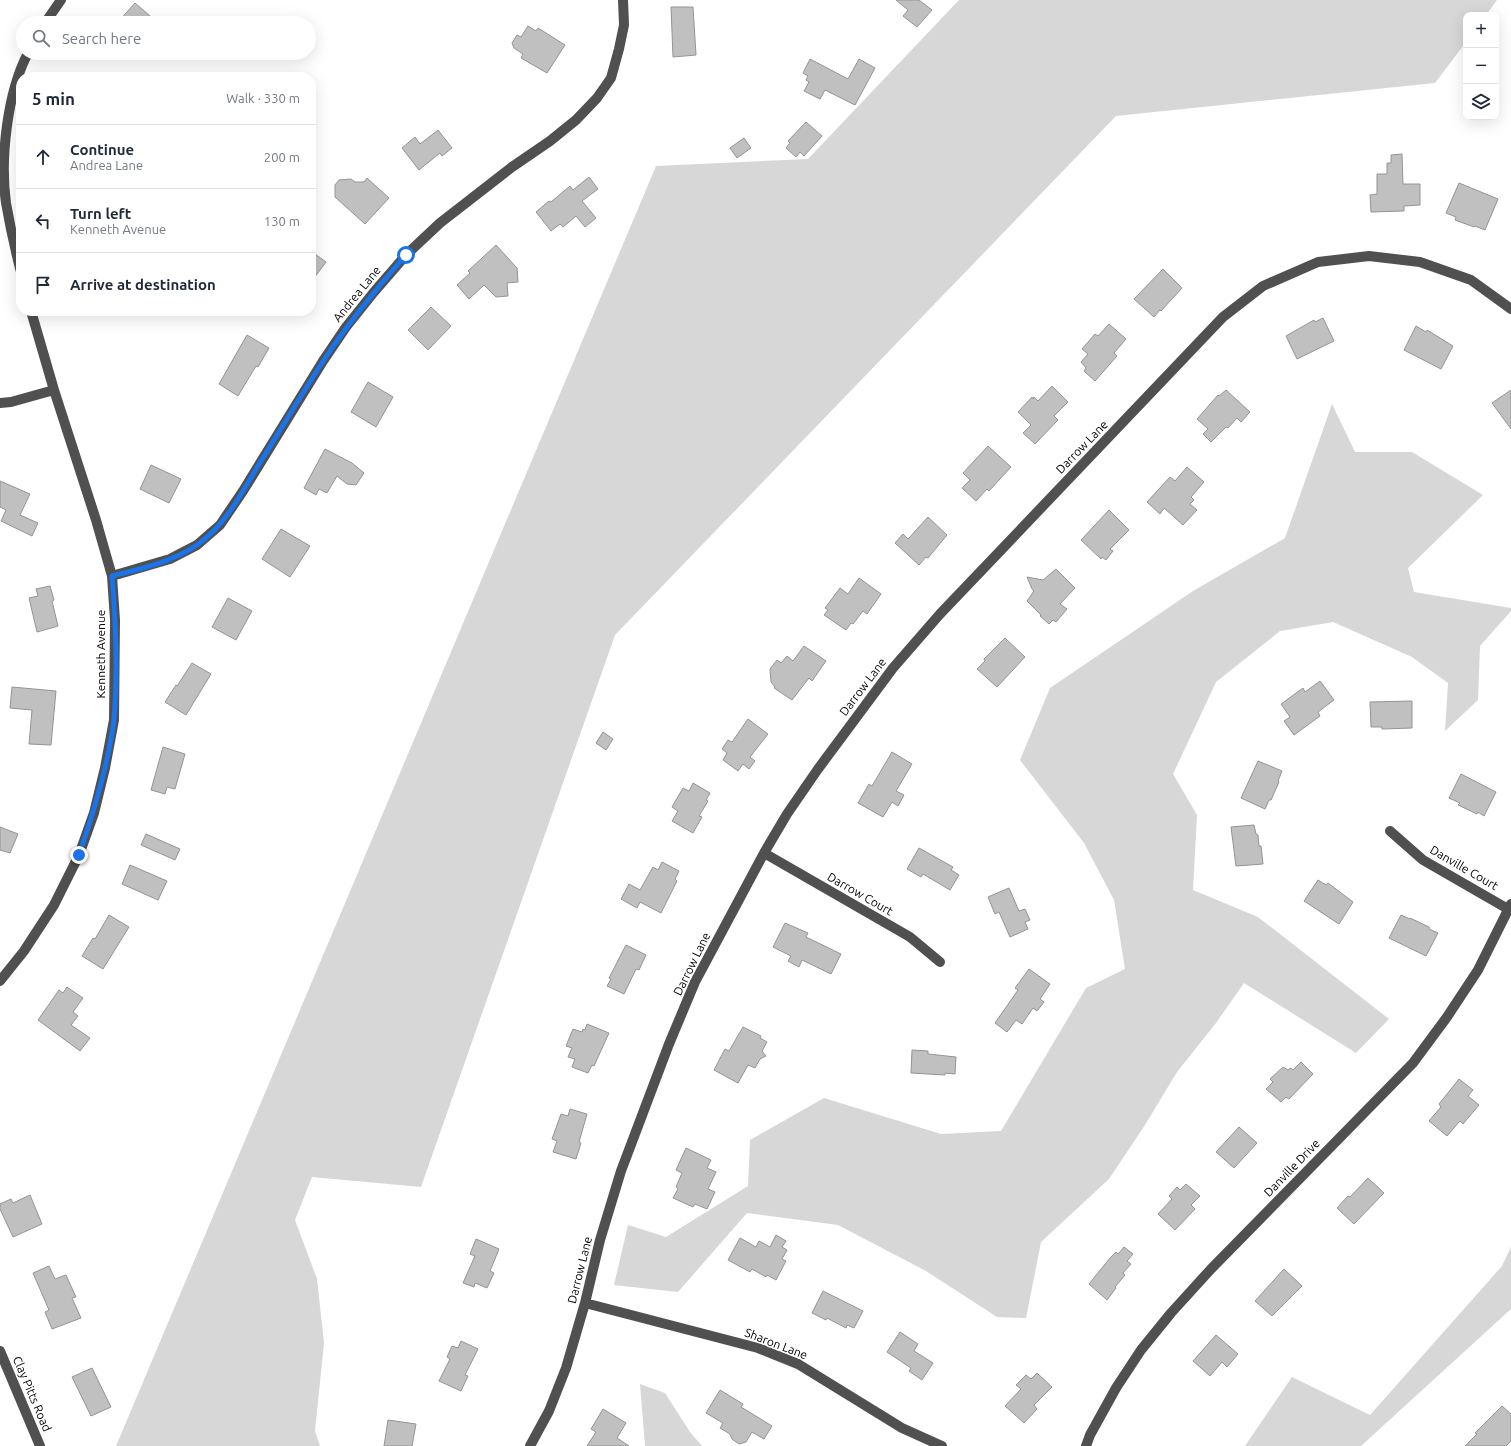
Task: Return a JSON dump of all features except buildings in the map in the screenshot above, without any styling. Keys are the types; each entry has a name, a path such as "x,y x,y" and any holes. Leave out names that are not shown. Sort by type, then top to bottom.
{"street":[{"path":"50,16 61,0"},
{"name":"Andrea Lane","path":"112,576 170,559 197,545 220,525 346,327 406,255 440,223 576,120 597,98 611,78 619,49 624,25 623,0"},
{"path":"21,72 26,60"},
{"path":"16,87 8,121 4,162 6,202 16,251"},
{"name":"Darrow Lane","path":"530,1446 549,1411 566,1368 585,1303 600,1240 621,1171 664,1057 695,982 764,853 787,814 892,668 940,614 1223,317 1262,286 1318,262 1369,256 1420,262 1471,280 1511,309"},
{"name":"Kenneth Avenue","path":"0,981 24,951 54,905 79,855 94,813 105,768 114,720 116,663 112,576 32,316"},
{"path":"0,403 11,402 54,390"},
{"name":"Danville Court","path":"1390,831 1423,860 1510,907"},
{"name":"Darrow Court","path":"764,853 910,937 940,962"},
{"name":"Danville Drive","path":"1086,1446 1090,1435 1132,1362 1171,1313 1211,1269 1413,1063 1447,1017 1478,970 1510,907"},
{"name":"Sharon Lane","path":"585,1303 758,1348 798,1364 902,1428 942,1446"},
{"name":"Clay Pitts Road","path":"0,1351 40,1446"}],"shaded area":[{"path":"959,0 1497,0 1488,12 1463,12 1463,46 1435,83 1116,116 615,635 421,1187 312,1177 295,1220 317,1279 324,1343 315,1431 320,1446 116,1446 656,166 808,159"},
{"path":"1332,404 1355,452 1412,452 1483,495 1408,568 1414,592 1511,608 1511,611 1480,646 1478,700 1445,731 1448,683 1412,657 1333,622 1280,631 1216,682 1173,774 1197,815 1193,890 1258,917 1389,1019 1356,1053 1244,983 1216,1023 1177,1072 1145,1125 1109,1179 1041,1242 1026,1318 997,1317 926,1271 838,1225 747,1213 678,1292 614,1285 628,1225 666,1237 748,1186 750,1140 824,1098 941,1134 1001,1131 1086,988 1125,969 1114,900 1084,843 1020,760 1050,688 1193,591 1285,538"},
{"path":"1511,1247 1511,1309 1361,1446 1245,1446 1292,1377 1370,1415 1502,1266"},
{"path":"640,1384 665,1393 690,1432 702,1446 645,1446"}],"route":[{"path":"79,855 94,813 105,768 114,720 116,663 112,576 170,559 197,545 220,525 346,327 406,255"}]}
